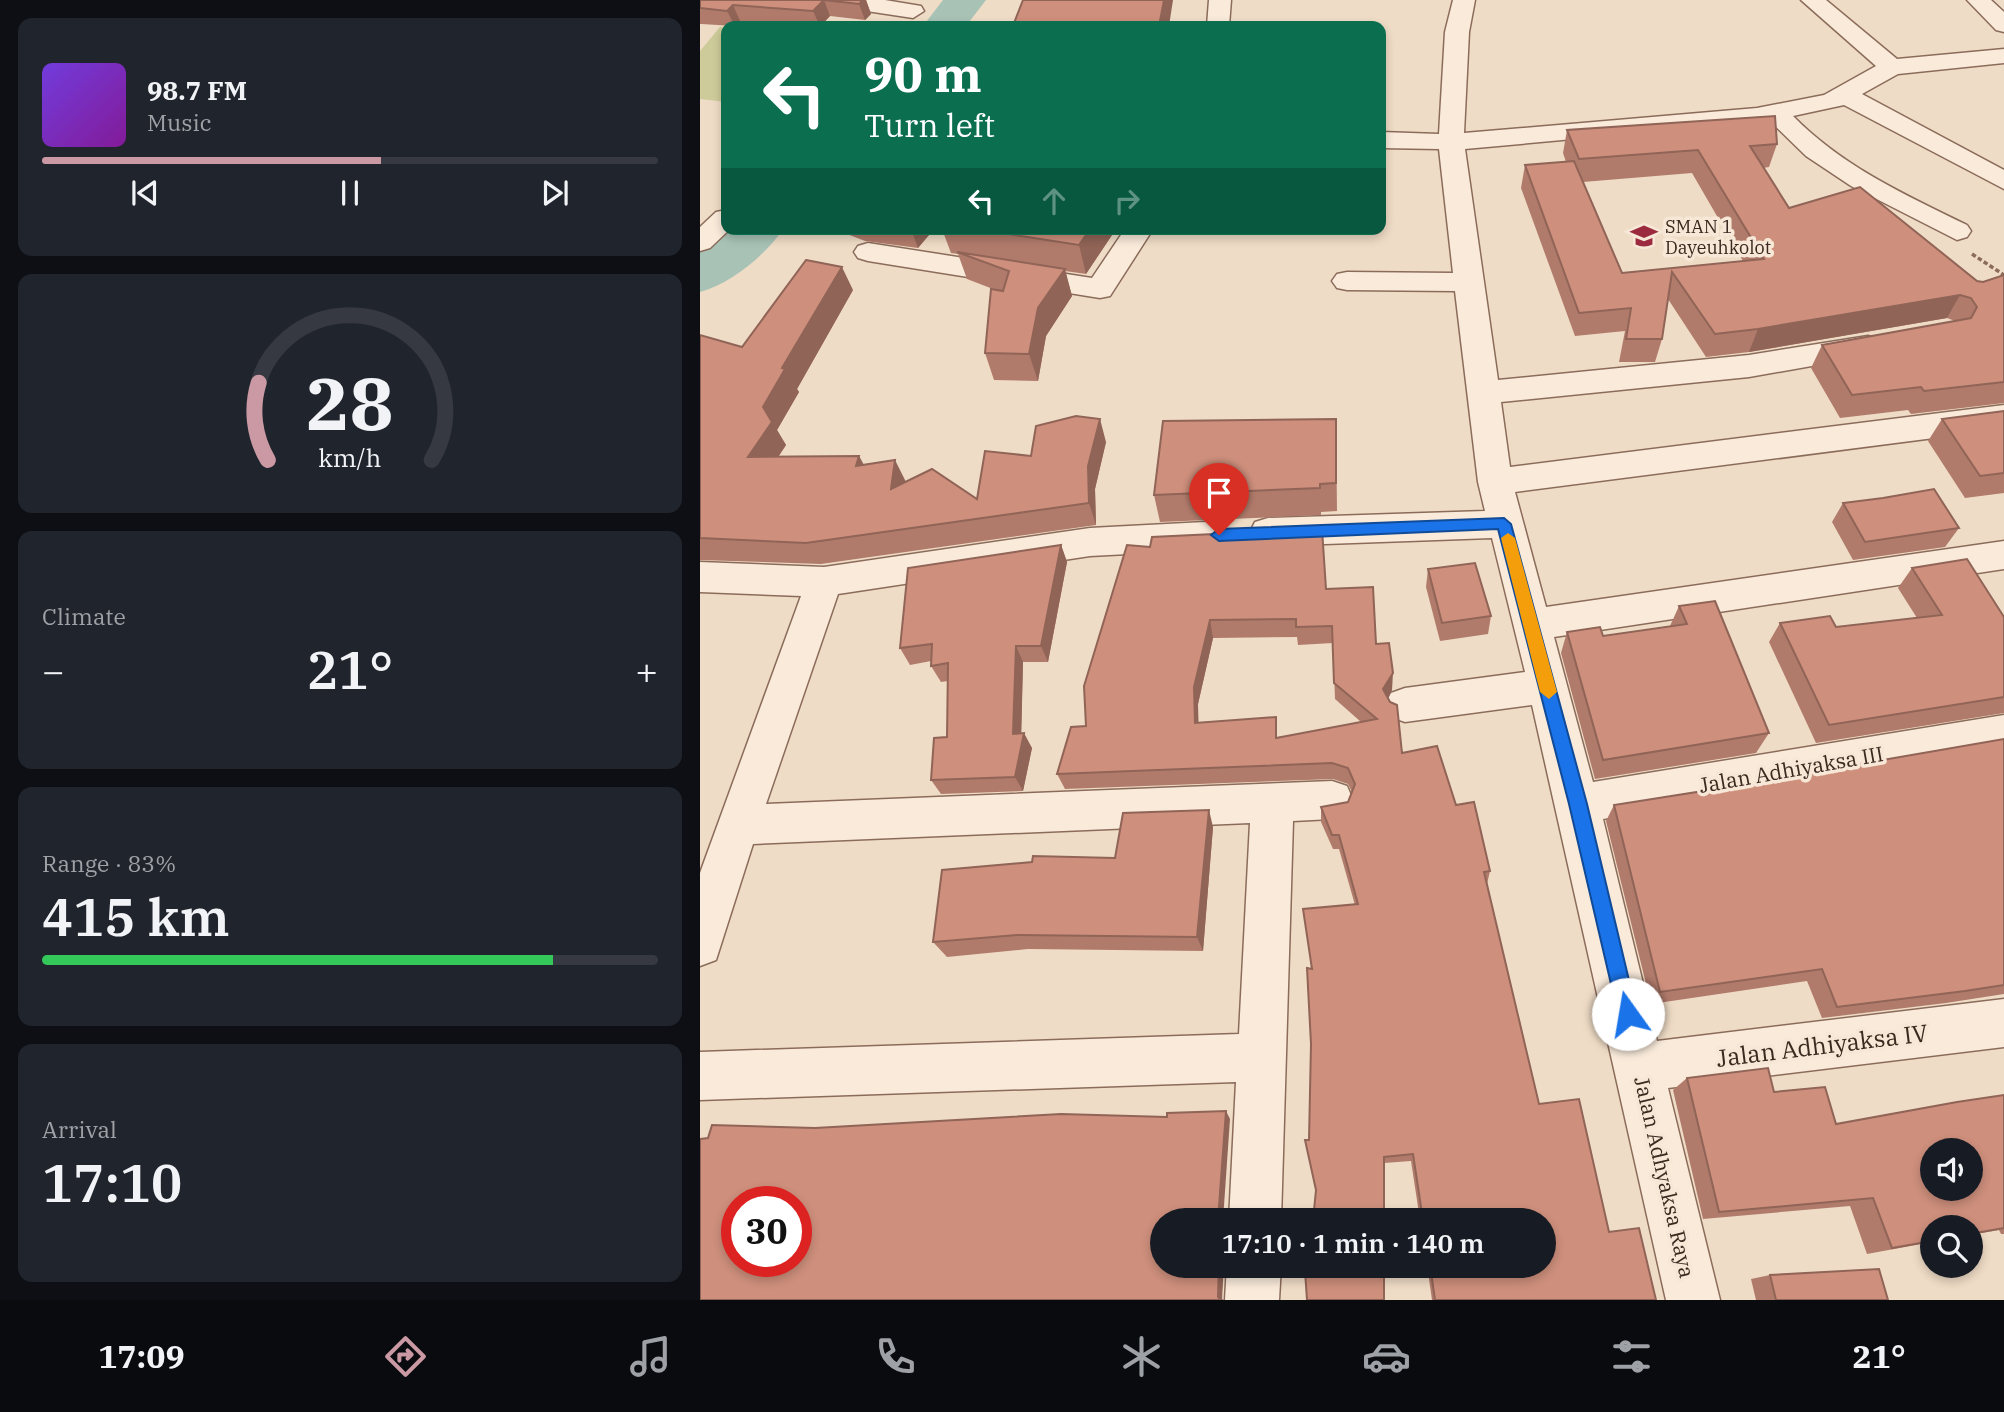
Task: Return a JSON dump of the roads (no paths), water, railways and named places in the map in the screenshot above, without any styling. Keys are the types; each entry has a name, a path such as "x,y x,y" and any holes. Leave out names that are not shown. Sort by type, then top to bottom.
{"street":[{"path":"840,0 913,12"},
{"path":"1219,21 1220,0"},
{"name":"Jalan Adhyaksa Raya","path":"1464,0 1457,32 1451,142 1500,503 1578,804 1693,1300"},
{"path":"1812,0 1892,67"},
{"path":"1978,0 2004,25"},
{"path":"1386,140 1451,142 1589,132 1783,111 1819,105 1845,95 1892,67 2004,55"},
{"path":"1845,95 2004,181"},
{"path":"1783,111 1804,141 1860,183 1957,230"},
{"path":"700,242 721,223"},
{"path":"868,252 935,251 1100,289 1135,235"},
{"path":"1347,281 1469,282"},
{"path":"1484,393 1749,366 1893,341"},
{"path":"700,577 824,582 1090,542 1500,503 2004,417"},
{"path":"1531,625 2004,555"},
{"path":"700,944 737,825 824,582"},
{"path":"1405,705 1547,686"},
{"name":"Jalan Adhiyaksa III","path":"1578,804 2004,733"},
{"path":"737,825 1332,800"},
{"path":"1255,1208 1272,803"},
{"name":"Jalan Adhiyaksa IV","path":"1640,1067 2004,1023"},
{"path":"700,1076 1261,1057"},
{"path":"1252,1300 1253,1278"}],"waterway":[{"path":"948,21 965,0"},
{"path":"700,275 750,235"}],"place":[{"name":"SMAN 1 Dayeuhkolot","path":"1644,236"}]}
